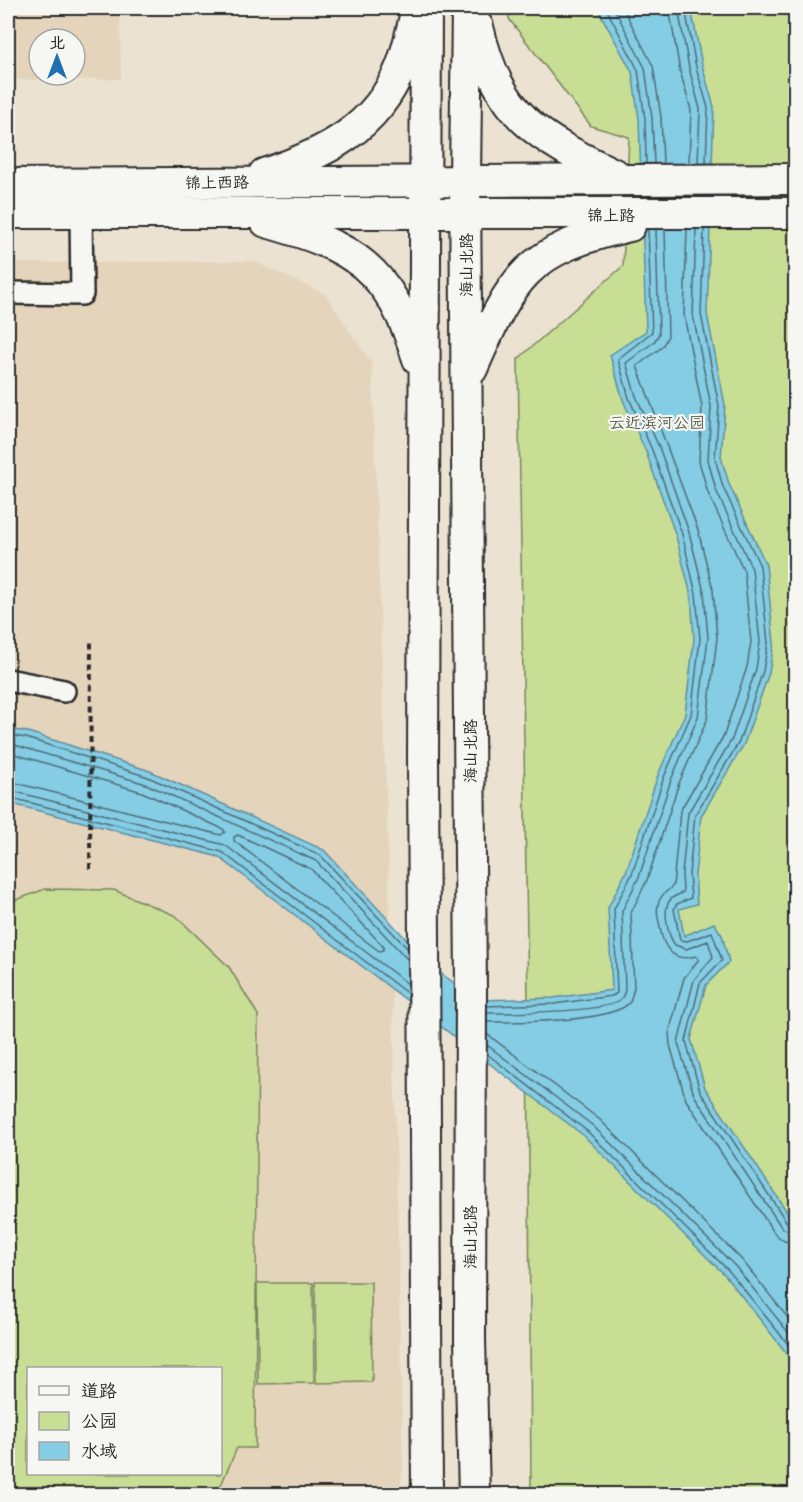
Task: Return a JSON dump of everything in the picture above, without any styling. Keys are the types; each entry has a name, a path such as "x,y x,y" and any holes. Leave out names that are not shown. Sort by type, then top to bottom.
{"street":[{"path":"241,182 298,162 339,141 367,121 387,96 401,66 418,8"},
{"path":"426,8 423,747 427,1494"},
{"name":"海山北路","path":"467,8 465,180 471,991 470,1339 474,1494"},
{"path":"474,8 487,63 500,91 522,119 562,149 624,179"},
{"path":"426,180 795,179"},
{"name":"锦上西路","path":"8,184 426,180"},
{"path":"231,212 314,235 348,251 377,277 399,306 425,383"},
{"name":"锦上西路","path":"8,213 426,212"},
{"name":"锦上路","path":"426,212 795,213"},
{"path":"8,294 82,294 81,213"},
{"path":"467,380 509,293 538,261 569,243 683,214"},
{"path":"8,680 64,691"}],"path":[{"path":"90,869 91,642"}],"shaded area":[{"path":"8,8 120,8 121,79 87,79 87,27 27,27 27,80 8,80"},
{"path":"253,261 325,294 372,364 393,1002 403,1470 399,1494 8,1494 8,263"}],"green space":[{"name":"云近滨河公园","path":"509,8 795,8 795,1494 531,1494 528,1004 518,359 623,266 629,137 591,126 509,19"},
{"path":"45,889 114,890 176,916 229,967 258,1015 255,1448 237,1448 221,1485 213,1494 8,1494 8,903"},
{"path":"315,1282 371,1282 372,1382 316,1383"},
{"path":"257,1283 313,1283 314,1383 258,1384"}],"water":[{"path":"600,8 691,8 702,65 714,107 707,314 725,405 721,457 729,484 766,565 774,643 769,673 744,744 701,816 695,875 697,904 679,909 684,936 714,923 722,935 729,962 706,985 691,1039 705,1088 795,1224 795,1364 725,1275 583,1135 219,857 8,803 8,729 28,732 150,771 324,850 432,967 478,1000 553,998 612,990 608,908 626,872 658,775 685,714 694,639 691,595 676,536 646,452 623,400 610,355 646,331 639,119 632,72 600,13"}]}
